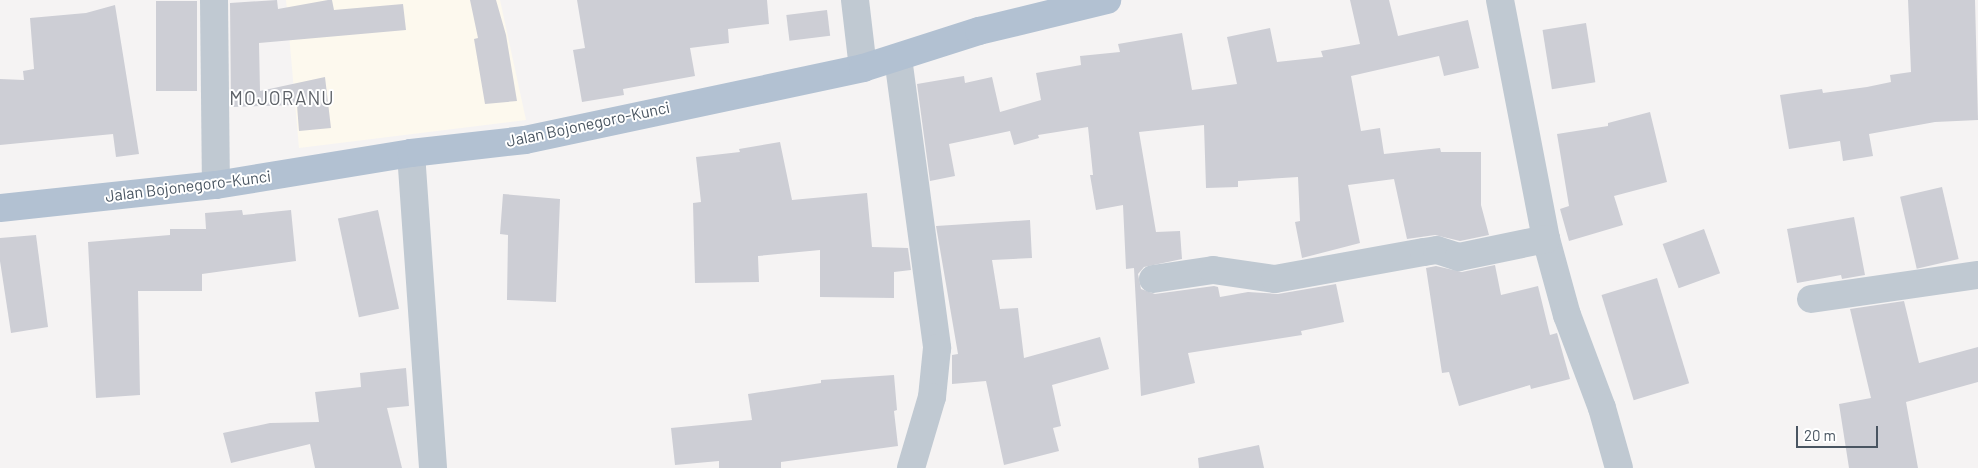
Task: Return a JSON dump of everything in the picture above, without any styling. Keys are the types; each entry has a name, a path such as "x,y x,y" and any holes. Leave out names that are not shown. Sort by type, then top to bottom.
{"main road":[{"name":"Jalan Bojonegoro-Kunci","path":"0,208 216,185 411,153 525,140 864,68 978,31 1107,0"}],"street":[{"path":"214,0 216,185"},
{"path":"855,0 864,68"},
{"path":"1500,0 1546,239 1567,315 1602,408 1619,468"},
{"path":"898,58 937,348 932,397 911,468"},
{"path":"411,153 432,468"},
{"path":"1153,279 1213,270 1275,279 1437,250 1460,257 1546,239"},
{"path":"1811,299 1978,275"}],"shaded area":[{"path":"286,0 500,0 526,120 299,148"}],"building":[{"path":"277,0 278,9 328,0 332,0 334,10 403,4 406,30 259,43 260,91 325,77 331,128 299,131 297,105 231,107 230,3"},
{"path":"470,0 496,0 506,35 517,101 485,104 474,39 478,38"},
{"path":"577,0 767,0 769,24 728,29 729,43 690,48 695,76 623,89 624,95 582,102 573,50 585,48"},
{"path":"1350,0 1389,0 1398,36 1468,20 1479,68 1444,76 1439,56 1351,76 1361,131 1380,128 1384,154 1440,148 1441,152 1481,152 1481,205 1489,235 1460,241 1435,235 1407,239 1394,179 1348,185 1360,243 1302,258 1295,222 1300,221 1298,177 1238,181 1238,187 1206,188 1204,125 1139,132 1156,232 1180,231 1182,259 1144,267 1138,274 1141,289 1155,294 1214,286 1218,287 1220,297 1248,292 1278,294 1336,284 1344,322 1301,331 1302,335 1188,353 1195,383 1141,396 1134,268 1126,269 1123,205 1096,210 1090,175 1093,175 1088,127 1038,135 1039,138 1014,145 1010,131 949,144 955,176 930,181 917,84 964,76 965,83 992,77 1000,112 1041,100 1036,73 1081,65 1080,56 1120,52 1118,44 1182,33 1192,90 1237,84 1227,37 1270,28 1277,62 1323,57 1321,51 1360,44"},
{"path":"1908,0 1975,0 1978,120 1935,122 1869,134 1873,156 1843,161 1840,141 1789,149 1780,95 1822,89 1823,93 1867,87 1891,82 1890,75 1911,72"},
{"path":"156,1 197,1 197,91 156,91"},
{"path":"115,5 139,154 116,157 113,134 0,145 0,79 24,80 23,71 34,69 30,18 86,13"},
{"path":"827,10 830,36 789,41 786,15"},
{"path":"1586,23 1595,82 1552,89 1543,30"},
{"path":"1650,112 1667,182 1614,196 1623,225 1569,241 1560,209 1569,206 1557,134 1608,126 1608,123"},
{"path":"780,142 792,200 867,193 872,247 908,248 911,270 894,272 894,298 820,297 820,250 758,256 759,282 695,283 693,203 701,202 696,157 740,152 739,149"},
{"path":"1942,187 1959,259 1917,269 1900,197"},
{"path":"503,194 560,199 556,302 507,300 508,235 500,234"},
{"path":"242,210 243,215 291,210 296,261 202,274 202,291 138,291 140,395 96,398 88,242 170,235 170,229 206,229 205,213"},
{"path":"378,210 399,309 359,317 338,219"},
{"path":"1854,217 1865,275 1842,279 1841,275 1797,283 1787,229"},
{"path":"1030,220 1032,258 992,260 1000,309 1018,308 1024,358 1100,337 1109,369 1052,385 1061,426 1053,428 1059,451 1004,465 986,381 952,384 952,355 958,354 936,226"},
{"path":"1704,229 1720,273 1679,288 1663,244"},
{"path":"36,235 48,327 11,333 0,261 0,238"},
{"path":"1495,265 1501,295 1538,286 1550,335 1557,333 1570,379 1531,389 1530,385 1459,406 1449,372 1442,373 1426,268 1436,266 1462,272"},
{"path":"1657,278 1689,383 1634,400 1602,295"},
{"path":"1904,301 1919,363 1978,347 1978,382 1906,402 1918,468 1849,468 1839,404 1871,398 1850,309"},
{"path":"406,368 409,406 387,408 402,468 315,468 310,444 231,463 223,433 270,423 319,422 315,392 361,387 360,373"},
{"path":"894,375 897,410 894,411 898,446 781,462 781,468 719,468 719,461 675,465 671,428 752,420 748,394 821,383 821,380"},
{"path":"1259,445 1264,468 1199,468 1198,458"}],"district":[{"name":"MOJORANU","path":"282,98"}]}
